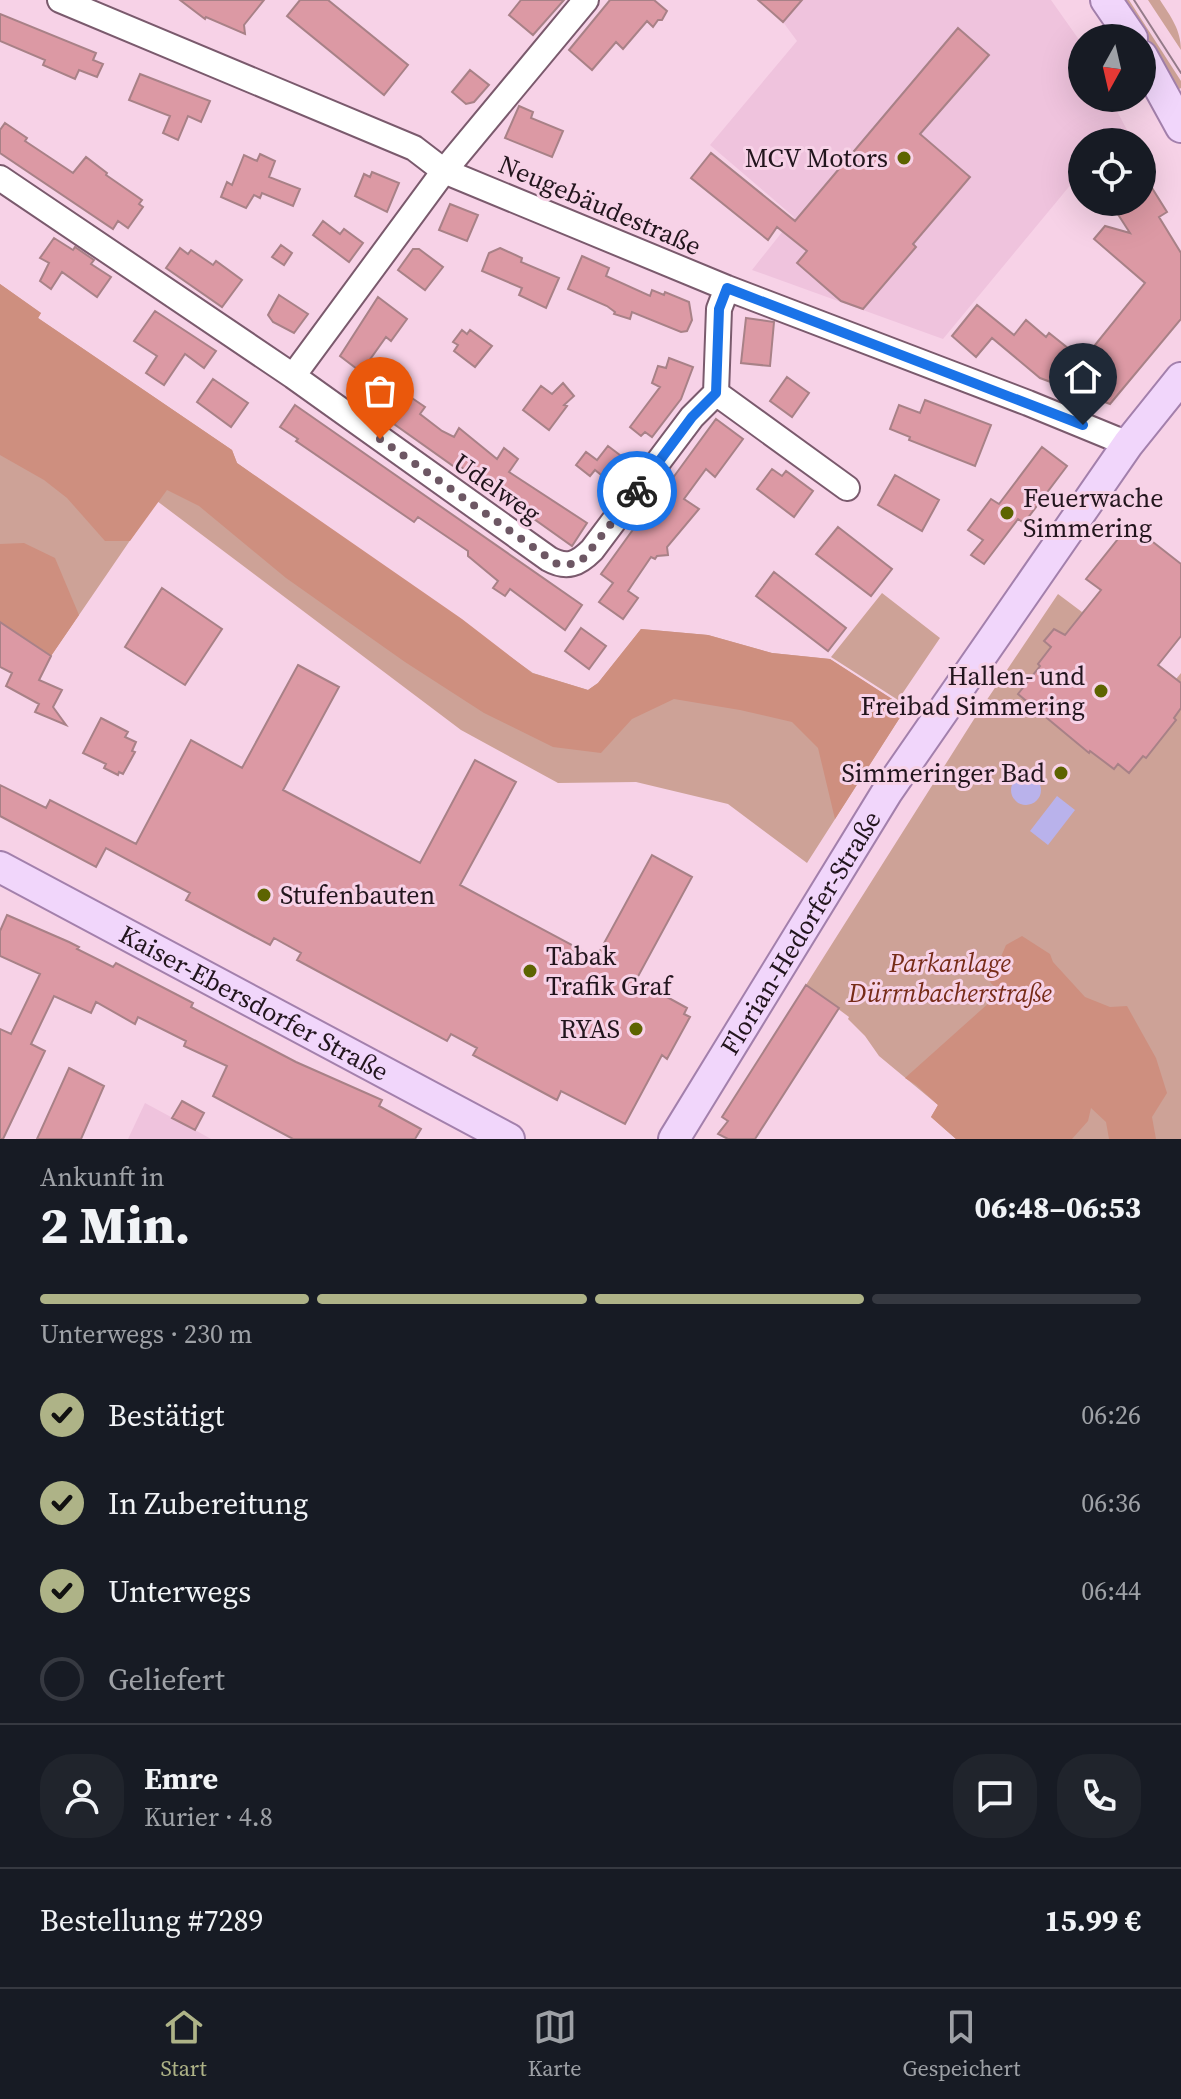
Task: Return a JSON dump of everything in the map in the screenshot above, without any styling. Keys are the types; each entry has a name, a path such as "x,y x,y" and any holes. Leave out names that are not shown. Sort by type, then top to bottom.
{"main road":[{"path":"1106,0 1122,24"},
{"path":"1156,81 1181,127"},
{"name":"Florian-Hedorfer-Straße","path":"674,1139 887,792 1128,444 1181,378"},
{"name":"Kaiser-Ebersdorfer Straße","path":"0,867 509,1139"}],"street":[{"name":"Neugebäudestraße","path":"60,0 414,148 444,171 727,288 1128,444"},
{"path":"293,376 444,171 586,0"},
{"name":"Udelweg","path":"0,178 293,376 549,559 566,565 576,564 592,550 692,417 716,393"},
{"path":"727,288 719,309 716,393 847,488"}],"shaded area":[{"name":"MCV Motors","path":"802,0 1051,0 1068,24 1068,112 1117,112 1126,128 1068,128 1068,188 943,339 752,270 794,217 710,145 797,41 783,22"},
{"path":"0,284 41,313 38,318 232,450 237,463 462,619 532,673 588,690 598,683 641,629 708,635 772,653 830,659 906,708 835,819 818,748 792,722 674,699 632,719 601,753 553,747 484,713 405,662 286,578 199,506 167,490 130,541 105,541 67,498 44,480 0,455"},
{"path":"24,543 55,558 79,615 51,656 0,622 0,544"},
{"path":"1026,775 1037,779 1041,790 1037,801 1026,805 1015,801 1011,790 1015,779"},
{"path":"1057,796 1075,810 1048,845 1030,831"},
{"path":"1022,936 1050,954 1053,962 1085,997 1110,1007 1127,1006 1156,1058 1167,1093 1152,1117 1156,1139 1109,1139 1106,1122 1091,1108 1088,1121 1072,1139 956,1139 931,1117 938,1105 905,1078 1000,993 990,982 1006,945"},
{"path":"145,1103 195,1130 211,1139 128,1139"}],"green space":[{"path":"1123,0 1129,0 1144,24 1138,24"},
{"path":"1148,0 1160,0 1177,30 1181,50"},
{"path":"1156,42 1181,81 1179,89 1156,52"},
{"path":"0,284 41,313 38,318 232,450 237,463 533,673 588,690 598,683 641,629 708,635 772,653 830,659 906,708 807,863 728,804 636,782 558,783 461,730 157,501 51,656 0,622"},
{"path":"882,593 940,638 898,700 831,657"},
{"name":"Parkanlage Dürrnbacherstraße","path":"1058,594 1082,612 1085,609 1176,679 1181,673 1181,1139 956,1139 931,1117 938,1105 879,1056 849,1017 806,985 976,716"}],"building":[{"path":"180,0 264,0 244,25 245,34 205,19"},
{"path":"300,0 328,0 408,65 384,95 287,16"},
{"path":"521,0 564,0 533,35 509,15"},
{"path":"610,0 654,0 667,11 653,27 647,21 623,49 616,42 592,70 569,50"},
{"path":"758,0 802,0 783,22"},
{"path":"0,14 96,53 93,60 103,64 97,77 79,70 75,79 43,65 45,60 0,41"},
{"path":"958,28 989,55 920,134 970,177 863,309 841,301 797,263 807,251 777,227 768,240 691,178 711,153 795,221"},
{"path":"470,70 489,85 474,102 466,104 452,92"},
{"path":"140,74 210,101 201,122 188,116 178,140 163,133 170,116 129,100"},
{"path":"519,106 533,112 531,118 563,131 552,157 505,138"},
{"path":"5,123 27,138 25,141 73,173 86,157 142,200 139,204 143,207 128,228 118,221 113,229 0,153 0,130"},
{"path":"260,154 275,161 269,177 300,189 293,206 262,193 260,198 254,195 246,208 221,197 227,182 232,185 244,155 257,161"},
{"path":"372,172 399,183 387,212 355,196 364,174 370,177"},
{"path":"1156,194 1167,212 1159,217 1181,253 1181,319 1110,404 1040,378 992,338 976,357 952,336 977,305 1014,335 1026,320 1046,337 1049,333 1083,360 1145,283 1094,239 1105,226 1130,233 1119,216 1156,216"},
{"path":"450,204 478,215 467,241 439,230"},
{"path":"323,221 340,234 344,229 363,243 349,262 313,235"},
{"path":"54,238 94,260 91,264 111,277 97,297 62,272 51,289 40,281 49,263 40,258"},
{"path":"281,245 292,253 284,265 272,257"},
{"path":"180,248 188,254 191,250 213,265 216,261 242,280 222,307 166,268"},
{"path":"500,248 522,258 521,262 559,278 546,308 519,295 522,288 482,271 489,253"},
{"path":"413,249 419,249 443,267 425,290 398,270"},
{"path":"582,256 609,268 606,276 650,296 652,290 664,295 665,292 689,302 692,320 687,331 681,332 632,312 630,319 614,314 607,306 568,289"},
{"path":"279,295 308,314 294,333 273,322 268,315"},
{"path":"378,297 407,319 391,341 386,337 361,372 340,356"},
{"path":"155,311 216,351 204,368 185,354 164,385 146,373 157,356 134,341"},
{"path":"746,318 774,322 770,366 741,363"},
{"path":"462,330 467,334 470,330 492,346 475,367 454,351 458,345 453,342"},
{"path":"669,358 693,367 681,399 652,437 645,432 641,436 630,427 660,387 652,383 658,366 666,368"},
{"path":"787,377 809,393 792,417 770,401"},
{"path":"213,379 248,403 231,427 197,402"},
{"path":"563,383 574,396 564,405 567,406 549,430 523,410 541,386 552,394"},
{"path":"406,394 425,407 420,414 442,431 454,437 459,428 497,459 504,448 518,459 509,472 587,523 572,546 394,424 400,417 394,412"},
{"path":"925,400 991,425 975,466 909,440 910,437 890,429 899,405 920,413"},
{"path":"295,405 582,605 565,630 510,589 505,596 493,588 498,581 468,556 468,551 418,517 414,522 296,441 298,439 280,427"},
{"path":"716,419 743,439 715,477 706,469 684,499 699,509 667,547 668,555 655,559 651,557 628,591 638,598 623,619 599,602 613,583 601,574 650,506 648,504 664,484 667,486"},
{"path":"608,446 633,465 616,487 595,470 590,476 576,465 586,452 597,460"},
{"name":"Feuerwache Simmering","path":"1042,447 1067,466 1024,523 1018,519 984,564 971,555 983,540 968,530 991,499 999,504"},
{"path":"772,469 782,476 786,471 813,491 794,517 757,489"},
{"path":"895,475 939,500 922,531 878,505"},
{"name":"Hallen- und Freibad Simmering","path":"1130,524 1181,564 1181,636 1158,665 1181,683 1181,708 1174,718 1176,720 1146,758 1143,756 1129,773 1118,764 1114,769 1089,753 1018,694 1051,647 1044,641 1054,629 1065,635 1101,590 1086,579"},
{"path":"838,527 892,569 871,596 816,554"},
{"path":"774,572 846,628 828,651 756,596"},
{"path":"162,588 222,629 185,685 125,647"},
{"path":"0,622 51,656 39,680 62,690 53,707 66,725 35,712 39,704 6,686 12,673 0,667"},
{"path":"581,628 606,646 589,669 565,651"},
{"name":"Stufenbauten","path":"298,665 339,687 283,790 420,863 475,760 516,782 460,885 596,958 652,855 692,877 636,980 687,1008 684,1014 690,1017 667,1059 662,1055 625,1124 561,1091 557,1100 473,1055 477,1048 451,1034 447,1041 297,960 301,953 274,938 270,945 186,900 190,893 106,848 96,867 0,816 0,785 46,808 50,800 136,844 191,740 242,768"},
{"path":"101,718 128,732 125,737 136,742 132,751 135,752 123,774 119,772 118,775 104,768 106,764 83,753"},
{"path":"7,915 69,942 113,967 116,963 193,1003 191,1007 296,1062 382,1100 379,1106 421,1129 415,1139 293,1139 213,1096 227,1066 184,1046 186,1041 138,1017 135,1024 96,1002 91,1013 54,996 31,1044 45,1051 3,1139 0,1139 0,1029 11,1034 40,974 0,956 0,931"},
{"path":"806,985 839,1008 755,1139 728,1139 718,1134 728,1121 722,1117"},
{"path":"69,1068 104,1086 81,1139 37,1139"},
{"path":"182,1101 204,1113 195,1130 172,1118"}],"tram line":[{"path":"1134,0 1181,73"}],"way so far":[{"path":"380,439 557,564 576,564 584,558 637,491"}],"place":[{"name":"MCV Motors","path":"904,158"},
{"name":"Feuerwache Simmering","path":"1007,513"},
{"name":"Hallen- und Freibad Simmering","path":"1101,691"},
{"name":"Simmeringer Bad","path":"1061,773"},
{"name":"Stufenbauten","path":"264,895"},
{"name":"Tabak Trafik Graf","path":"530,971"},
{"name":"RYAS","path":"636,1029"}],"route":[{"path":"637,491 692,417 716,393 719,309 727,288 1083,425"}]}
